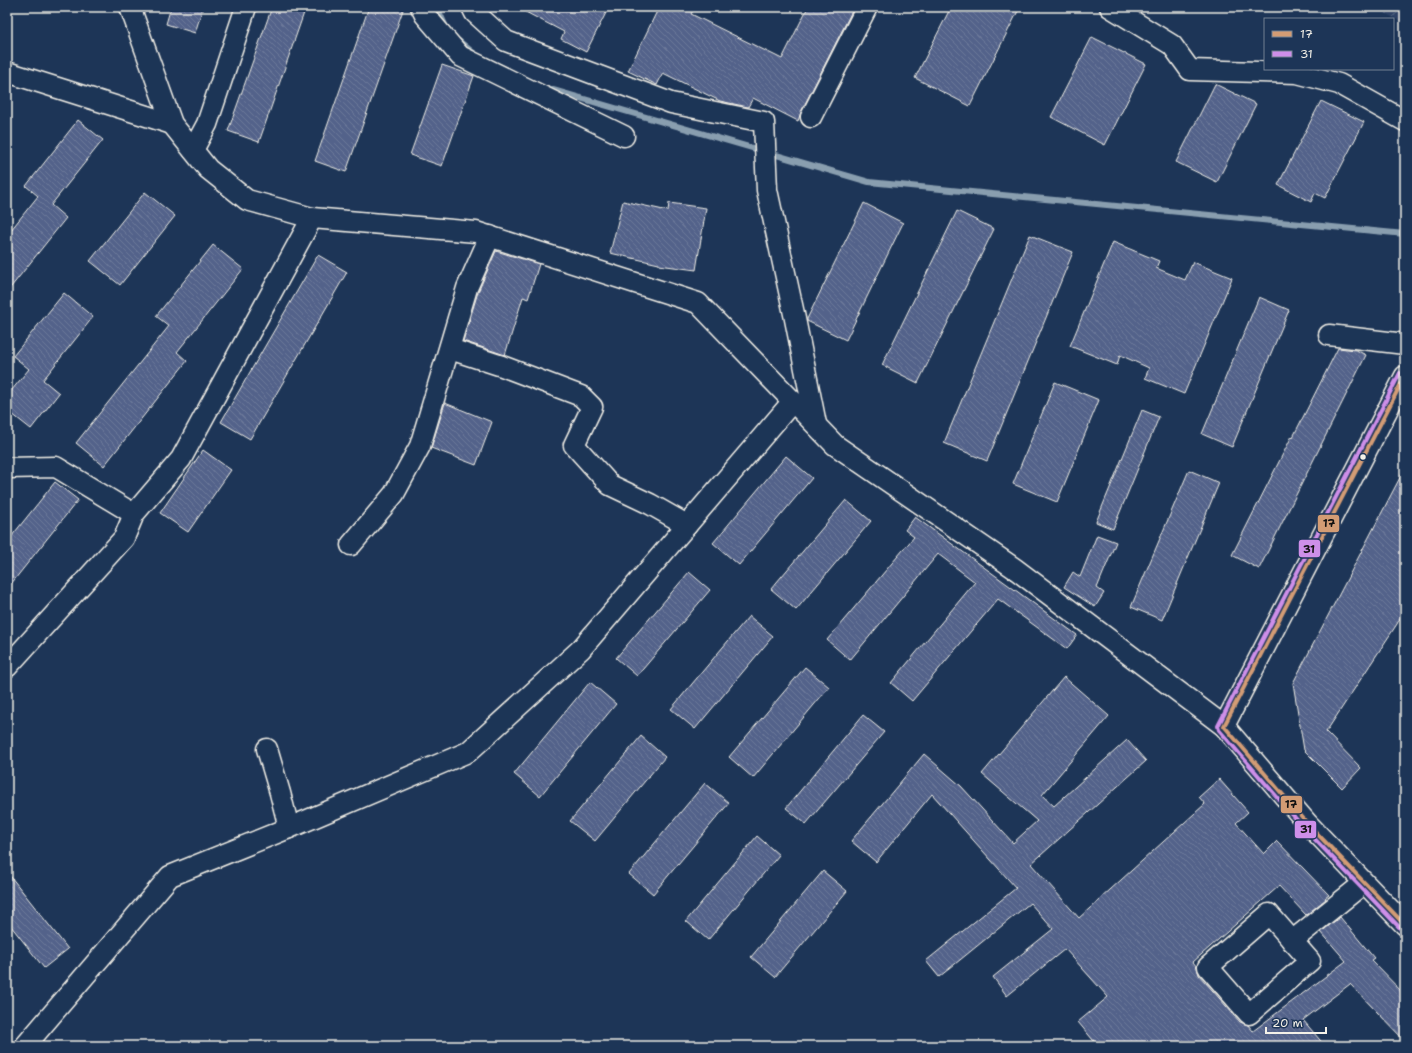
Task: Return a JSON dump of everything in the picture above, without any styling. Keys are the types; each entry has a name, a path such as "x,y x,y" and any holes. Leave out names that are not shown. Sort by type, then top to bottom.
{"street":[{"path":"130,7 172,124 208,169 247,200 312,218 476,232 698,303 835,445 1014,568 1224,726 1308,824 1405,925"},
{"path":"193,150 207,124 246,7"},
{"path":"421,7 425,15 460,56 624,136"},
{"path":"472,7 475,13 506,41 671,103 764,122 767,190 816,424"},
{"path":"811,117 867,7"},
{"path":"1110,7 1172,45 1190,70 1297,73 1339,84 1405,121"},
{"path":"7,72 172,124"},
{"path":"7,667 124,538 134,514 182,459 312,218"},
{"path":"351,545 394,494 420,446 467,288 490,236"},
{"path":"1329,335 1405,344"},
{"path":"450,349 502,366 581,396 592,407 574,445 610,485 650,504 687,525"},
{"path":"1224,726 1405,376"},
{"path":"25,1046 170,876 289,828 468,752 581,649 793,401"},
{"path":"7,468 56,467 134,514"},
{"path":"267,749 289,828"},
{"path":"1292,941 1364,883"},
{"path":"1269,914 1292,941 1310,962 1249,1014 1208,967 1269,914"}],"shaded area":[{"path":"1374,7 1405,7 1405,24"}],"building":[{"path":"171,7 203,7 195,33 166,24"},
{"path":"272,7 306,7 259,142 228,131"},
{"path":"369,7 404,7 346,172 315,161"},
{"path":"516,7 609,7 586,52 561,39 564,32"},
{"path":"659,7 695,7 691,14 782,59 808,7 854,7 801,112 798,121 753,98 748,107 720,101 663,73 657,85 628,71"},
{"path":"951,7 1020,7 970,106 915,78"},
{"path":"1092,37 1146,64 1105,145 1051,117"},
{"path":"442,65 474,76 442,166 410,155"},
{"path":"1215,84 1256,104 1217,182 1176,162"},
{"path":"1321,101 1364,122 1325,198 1315,193 1311,202 1278,185"},
{"path":"78,120 103,140 51,205 66,218 7,292 7,235 38,196 26,186"},
{"path":"145,192 175,216 120,285 90,261"},
{"path":"623,201 668,211 669,203 706,208 696,270 659,265 610,253"},
{"path":"864,203 903,223 846,340 807,321 807,319"},
{"path":"957,211 994,229 918,383 882,365"},
{"path":"1030,235 1073,252 987,461 944,443"},
{"path":"1113,242 1159,261 1156,268 1185,280 1193,262 1232,278 1184,394 1145,378 1149,368 1120,355 1117,365 1070,346"},
{"path":"213,245 243,269 177,352 187,361 104,466 76,443 169,326 156,316"},
{"path":"496,251 539,264 528,299 523,297 505,355 463,341 478,292"},
{"path":"318,255 347,272 250,439 221,422"},
{"path":"64,293 93,317 43,380 59,393 31,429 7,410 7,396 29,369 13,356"},
{"path":"1259,297 1289,310 1232,447 1202,434"},
{"path":"1338,348 1356,350 1366,355 1259,569 1232,555"},
{"path":"1055,382 1099,400 1057,502 1013,484"},
{"path":"445,403 492,422 476,465 431,448"},
{"path":"1142,410 1159,417 1113,529 1096,522"},
{"path":"203,450 231,470 188,532 160,513"},
{"path":"786,456 812,478 739,565 713,543"},
{"path":"1405,468 1405,609 1397,624 1326,732 1361,768 1342,788 1304,750 1293,683"},
{"path":"1189,470 1219,483 1162,620 1131,607"},
{"path":"55,482 78,500 7,589 7,542"},
{"path":"846,500 871,521 796,610 771,589"},
{"path":"915,517 1077,635 1067,649 998,599 912,701 891,683 975,582 938,554 850,660 827,640 914,537 905,530"},
{"path":"1097,535 1116,542 1097,588 1104,593 1095,607 1064,587 1073,572 1080,577"},
{"path":"689,572 710,590 637,676 616,658"},
{"path":"749,616 773,636 695,729 671,709"},
{"path":"805,667 829,687 753,778 729,757"},
{"path":"1064,677 1109,716 1042,795 1054,806 1127,740 1146,761 1031,864 1079,918 1205,804 1199,797 1219,779 1248,812 1236,823 1264,854 1277,841 1329,895 1306,915 1279,886 1193,962 1197,967 1199,975 1240,1022 1248,1025 1253,1031 1346,961 1321,932 1340,917 1374,958 1371,960 1405,995 1405,1041 1350,984 1303,1020 1325,1046 1098,1046 1078,1022 1108,997 1065,949 1007,996 993,977 1053,929 1030,903 939,977 926,961 1016,888 932,794 876,862 851,841 924,754 961,786 1013,843 1037,821 982,774"},
{"path":"590,682 616,704 540,796 514,774"},
{"path":"863,715 884,732 806,824 786,808"},
{"path":"641,736 665,757 595,841 570,821"},
{"path":"705,783 729,803 653,894 629,874"},
{"path":"757,836 779,855 708,940 686,921"},
{"path":"823,871 847,891 775,977 751,957"},
{"path":"7,872 68,949 44,968 7,921"}],"waterway":[{"path":"437,7 446,27"},
{"path":"459,41 475,54"},
{"path":"546,88 869,182 1405,234"}],"transit line":[{"name":"31","path":"1400,373 1218,726 1219,730 1304,828 1401,929"},
{"name":"17","path":"1405,376 1224,726 1308,824 1405,925"}]}
